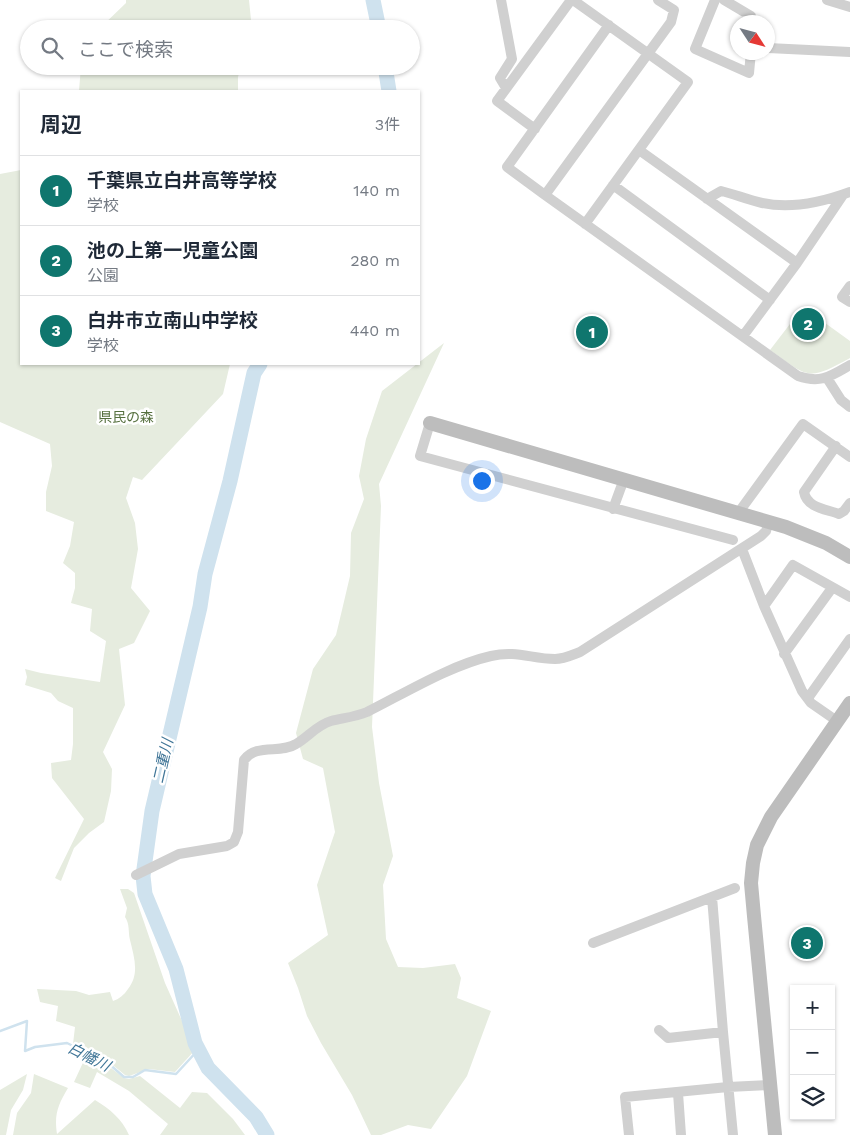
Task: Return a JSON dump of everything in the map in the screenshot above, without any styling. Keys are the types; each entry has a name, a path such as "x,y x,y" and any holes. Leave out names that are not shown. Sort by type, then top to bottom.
{"street":[{"path":"501,0 512,59 500,78 506,88"},
{"path":"535,129 497,101 572,0 688,82 585,224"},
{"path":"545,195 649,55 671,22 674,10 658,0"},
{"path":"715,0 695,49 749,73 750,60"},
{"path":"724,0 749,15"},
{"path":"827,0 850,7"},
{"path":"610,26 507,167 798,376 814,380 827,378 850,365"},
{"path":"775,48 850,52"},
{"path":"639,150 796,263"},
{"path":"613,185 770,300"},
{"path":"707,199 720,191 764,203 789,205 812,203 847,194"},
{"path":"743,336 847,194"},
{"path":"850,286 842,297 850,302"},
{"path":"827,378 841,400 850,407"},
{"path":"733,540 420,456 430,423 739,512 826,543 850,557"},
{"path":"739,512 803,424 850,457"},
{"path":"836,446 804,492 805,500 809,504 839,514 850,503"},
{"path":"613,509 624,479"},
{"path":"136,875 179,854 227,846 234,842 238,832 244,760 247,755 254,751 294,746 321,725 364,713 437,677 483,658 504,653 521,653 556,659 580,652 742,549 766,531 769,522"},
{"path":"742,549 784,654 802,691 811,702 837,721"},
{"path":"764,606 793,565 850,597"},
{"path":"784,654 832,588"},
{"path":"808,698 850,639"},
{"path":"775,1135 751,883 753,863 757,845 770,817 850,703"},
{"path":"593,943 735,888"},
{"path":"712,897 733,1135"},
{"path":"659,1030 668,1038 723,1032"},
{"path":"629,1135 626,1097 770,1085"},
{"path":"678,1093 681,1135"}],"green space":[{"path":"126,0 249,0 251,20 108,20 126,3"},
{"path":"80,75 239,75 238,90 79,90"},
{"name":"県民の森","path":"20,170 20,365 230,365 223,394 142,480 133,477 126,498 135,523 138,549 131,588 150,611 134,643 119,649 125,705 103,752 112,769 111,791 104,822 89,833 74,848 61,881 55,878 84,819 52,778 51,763 71,760 73,708 58,701 51,693 25,685 27,677 25,669 100,682 106,641 90,631 92,609 71,603 75,588 75,573 63,563 70,546 74,522 46,511 46,492 52,466 50,444 0,422 0,174"},
{"path":"803,307 850,341 850,358 825,371 808,373 792,366 770,350"},
{"path":"444,343 379,484 381,506 372,727 379,783 393,856 383,885 386,939 398,967 423,968 455,964 461,978 457,998 491,1011 467,1076 431,1129 408,1125 381,1135 371,1135 352,1095 307,1016 288,963 328,935 317,885 335,832 323,768 303,759 296,733 313,669 336,635 350,576 351,533 364,499 359,476 366,439 382,391 416,365 420,365 420,362"},
{"path":"120,889 128,889 134,893 165,983 195,1050 175,1072 149,1069 129,1076 125,1075 109,1062 73,1044 75,1027 56,1021 58,1006 40,1002 37,989 76,991 89,995 110,992 113,1001 128,989 134,977 135,965 125,917 127,908"},
{"path":"87,1054 107,1065 124,1078 129,1079 140,1076 180,1108 192,1092 207,1093 233,1119 245,1135 160,1135 168,1124 129,1091 97,1072 90,1088 74,1082"},
{"path":"27,1074 23,1090 11,1110 6,1135 0,1135 0,1090"},
{"path":"34,1074 68,1088 58,1110 56,1121 57,1134 95,1100 115,1115 129,1135 13,1135 17,1113 31,1093"}],"waterway":[{"name":"二重川","path":"373,0 377,20"},
{"name":"二重川","path":"386,75 389,90"},
{"name":"二重川","path":"259,365 254,373 230,481 205,574 200,607 152,811 143,876 145,894 176,969 195,1043 208,1068 256,1117 267,1135"},
{"name":"白幡川","path":"0,1031 27,1021 25,1051 35,1047 67,1043 108,1063 124,1077 133,1077 145,1070 176,1074 199,1049"}],"place":[{"name":"池の上第一児童公園","path":"808,324"},
{"name":"千葉県立白井高等学校","path":"592,332"},
{"name":"白井市立南山中学校","path":"807,943"}]}
